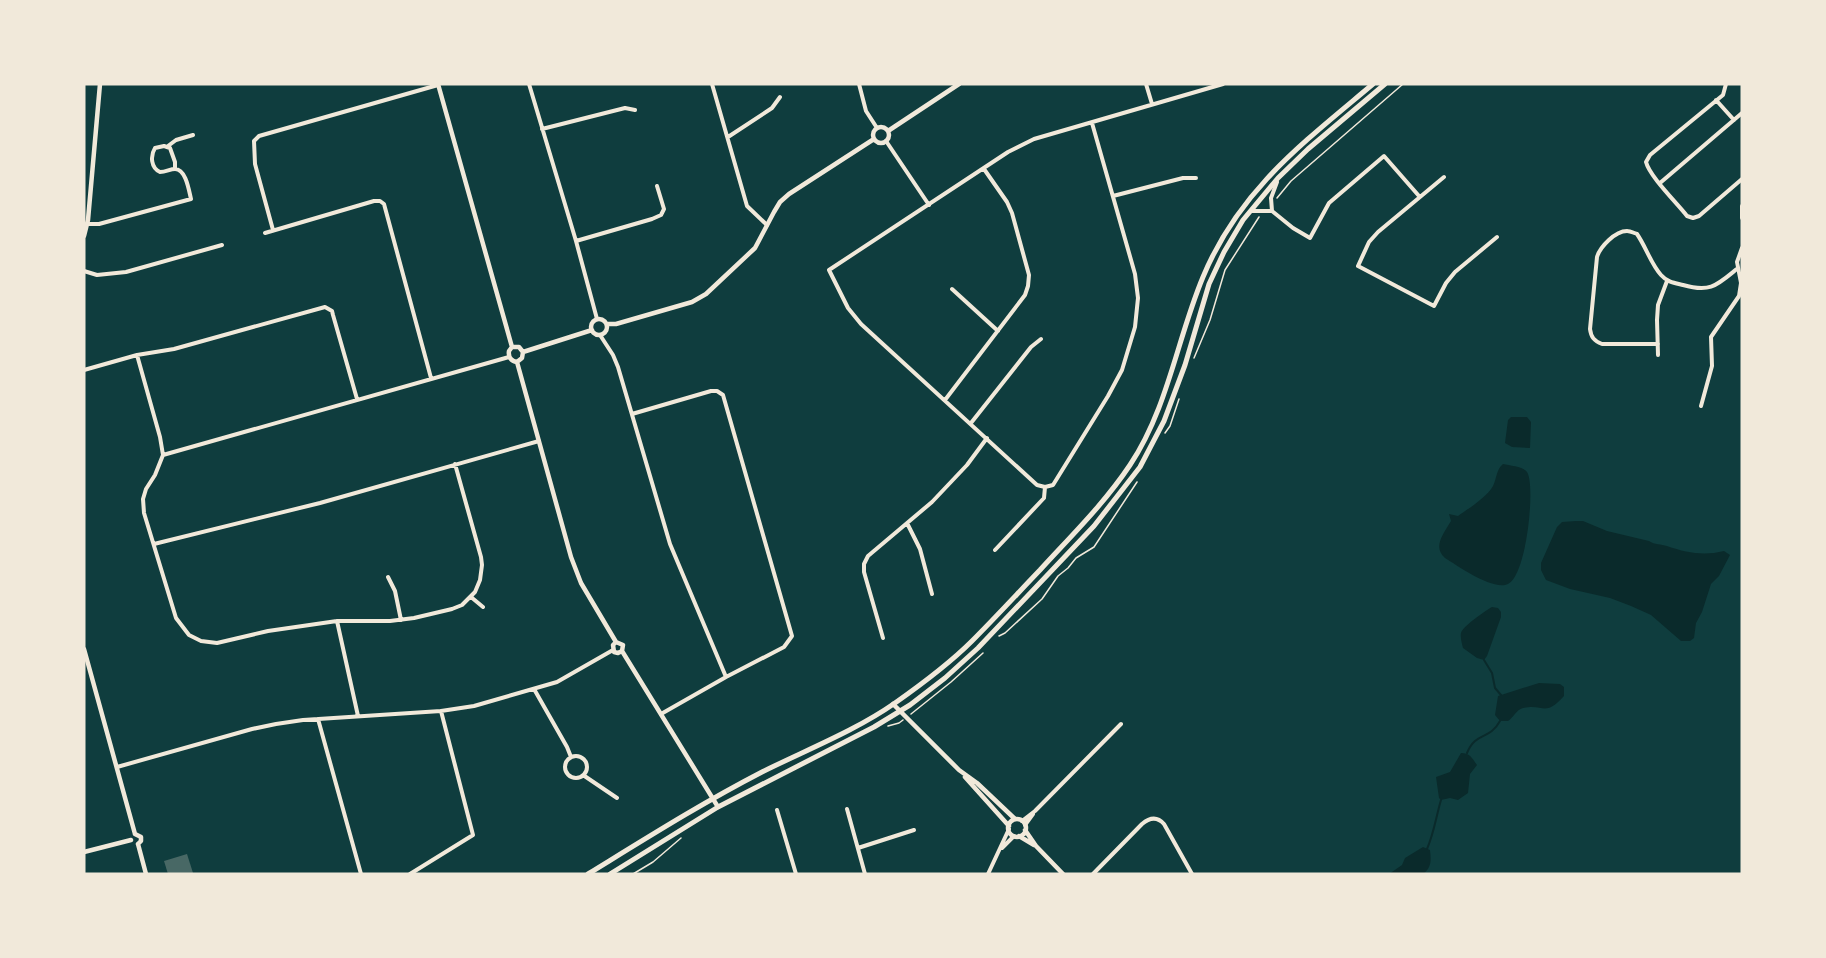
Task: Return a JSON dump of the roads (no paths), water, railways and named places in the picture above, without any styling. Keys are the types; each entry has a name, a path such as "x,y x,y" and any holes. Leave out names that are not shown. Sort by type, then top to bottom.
{"main road":[{"path":"588,874 713,799 893,704 939,670 971,642 1086,521 1114,488 1131,463 1154,422 1202,279 1228,228 1247,200 1301,144 1372,84"},
{"path":"610,874 718,807 874,727 945,678 978,648 1094,526 1140,467 1164,421 1185,364 1209,284 1243,220 1278,178 1328,131 1385,84"}],"street":[{"path":"84,236 100,84"},
{"path":"273,230 253,154 254,141 259,136 438,84 512,347 509,357"},
{"path":"529,84 597,319"},
{"path":"712,84 747,206 767,225"},
{"path":"859,84 866,111 877,128"},
{"path":"888,131 959,84"},
{"path":"1146,84 1152,104"},
{"path":"1092,123 1135,274 1137,298 1135,327 1122,370 1108,396 1053,485 1045,487 1037,485 861,324 848,308 829,270 1008,152 1034,139 1223,84"},
{"path":"1726,84 1723,95 1650,154 1646,162 1648,169 1687,216 1693,218 1699,216 1742,179"},
{"path":"728,137 772,108 780,98"},
{"path":"1716,100 1734,120"},
{"path":"542,129 625,108 635,110"},
{"path":"1660,183 1742,113"},
{"path":"874,139 881,143 889,138 888,131 882,127 877,128"},
{"path":"874,139 873,134 877,128"},
{"path":"87,224 99,224 191,198 184,174 176,169 160,172 153,166 152,152 155,148 168,146 176,140 193,135"},
{"path":"597,319 604,320 607,324 616,324 692,303 706,294 755,248 780,202 874,139"},
{"path":"886,141 929,205"},
{"path":"168,146 172,149 176,169"},
{"path":"1251,211 1270,209 1293,228 1310,238 1329,203 1384,156 1419,196"},
{"path":"945,400 1025,295 1028,286 1029,275 1012,213 984,169"},
{"path":"1444,177 1378,232 1369,242 1358,266 1434,306 1446,283 1455,272 1497,237"},
{"path":"1113,196 1182,178 1196,178"},
{"path":"1270,209 1272,193 1278,178"},
{"path":"576,241 661,215 664,209 657,186"},
{"path":"265,233 374,201 384,204 431,378"},
{"path":"1742,206 1742,218"},
{"path":"1658,344 1602,344 1593,338 1590,328 1599,251 1617,234 1632,232 1637,234 1657,269 1667,280 1694,288 1720,283 1738,268"},
{"path":"84,271 97,275 126,272 222,245"},
{"path":"1701,406 1712,366 1711,337 1739,296 1741,283 1737,262 1742,248"},
{"path":"1658,355 1658,306 1667,280"},
{"path":"952,289 998,331"},
{"path":"84,370 137,355 174,350 325,307 333,315 357,399"},
{"path":"597,319 592,324 592,330 600,335 615,361 659,514 726,677"},
{"path":"600,335 606,331 607,324"},
{"path":"523,352 592,330"},
{"path":"970,423 1031,347 1041,339"},
{"path":"512,347 519,347 523,352 522,358 517,362"},
{"path":"137,355 160,437 163,456 146,489 143,499 144,513 176,618 189,635 201,641 217,643 268,631 337,621 400,620 462,605 471,597 480,580 482,565 455,464"},
{"path":"163,456 509,357"},
{"path":"509,357 517,362"},
{"path":"517,362 577,575 616,642 623,645 622,651 718,807"},
{"path":"632,414 711,391 720,392 726,399 792,636 784,647 661,714"},
{"path":"883,638 864,572 867,556 932,502 967,465 987,438"},
{"path":"154,544 320,503 539,441"},
{"path":"994,550 1044,498 1045,487"},
{"path":"907,523 920,549 932,594"},
{"path":"388,577 395,591 400,620"},
{"path":"471,597 483,607"},
{"path":"337,621 358,716"},
{"path":"613,650 616,642"},
{"path":"84,649 87,672 135,834 141,837 138,844 146,874"},
{"path":"613,650 618,653 622,651"},
{"path":"117,767 276,724 441,711 474,706 562,680 613,650"},
{"path":"534,689 571,757"},
{"path":"893,704 959,770 1017,836 1036,846"},
{"path":"410,874 473,835 441,711"},
{"path":"318,719 361,874"},
{"path":"999,851 1017,836 1035,811 1121,724"},
{"path":"578,756 584,759 586,769 583,775 573,778 566,772 566,762 571,757 578,756"},
{"path":"959,770 1024,825 1036,846 1063,874"},
{"path":"583,775 617,798"},
{"path":"847,808 865,874"},
{"path":"777,810 796,874"},
{"path":"988,874 1011,821 1015,819"},
{"path":"1093,874 1145,821 1153,819 1164,824 1192,874"},
{"path":"858,848 914,830"},
{"path":"84,852 131,840 135,834"},
{"path":"131,840 138,844"}],"water":[{"path":"1511,417 1527,417 1531,422 1530,448 1512,447 1505,443 1508,420"},
{"path":"1503,464 1526,471 1530,484 1530,498 1527,533 1520,566 1514,578 1508,584 1502,585 1476,577 1445,558 1441,554 1439,545 1451,521 1449,514 1458,516 1486,495 1493,486"},
{"path":"1583,521 1607,531 1682,550 1696,553 1724,551 1730,555 1719,576 1711,584 1696,623 1694,638 1690,641 1681,641 1651,615 1610,598 1570,589 1546,580 1541,570 1541,563 1557,527 1562,522"},
{"path":"1492,607 1498,608 1501,617 1484,660 1463,648 1461,633 1470,623"},
{"path":"1539,683 1560,684 1564,687 1564,696 1548,708 1523,708 1508,721 1500,721 1495,715 1498,696"},
{"path":"1461,753 1469,755 1477,765 1470,774 1468,793 1458,800 1450,798 1441,800 1436,777 1450,772"},
{"path":"1423,847 1430,850 1431,860 1428,869 1423,874 1389,874 1402,865 1405,858"}],"waterway":[{"path":"1484,660 1492,673 1495,688 1501,695"},
{"path":"1467,753 1478,738 1491,731 1500,721"},
{"path":"1427,849 1441,800"}]}
